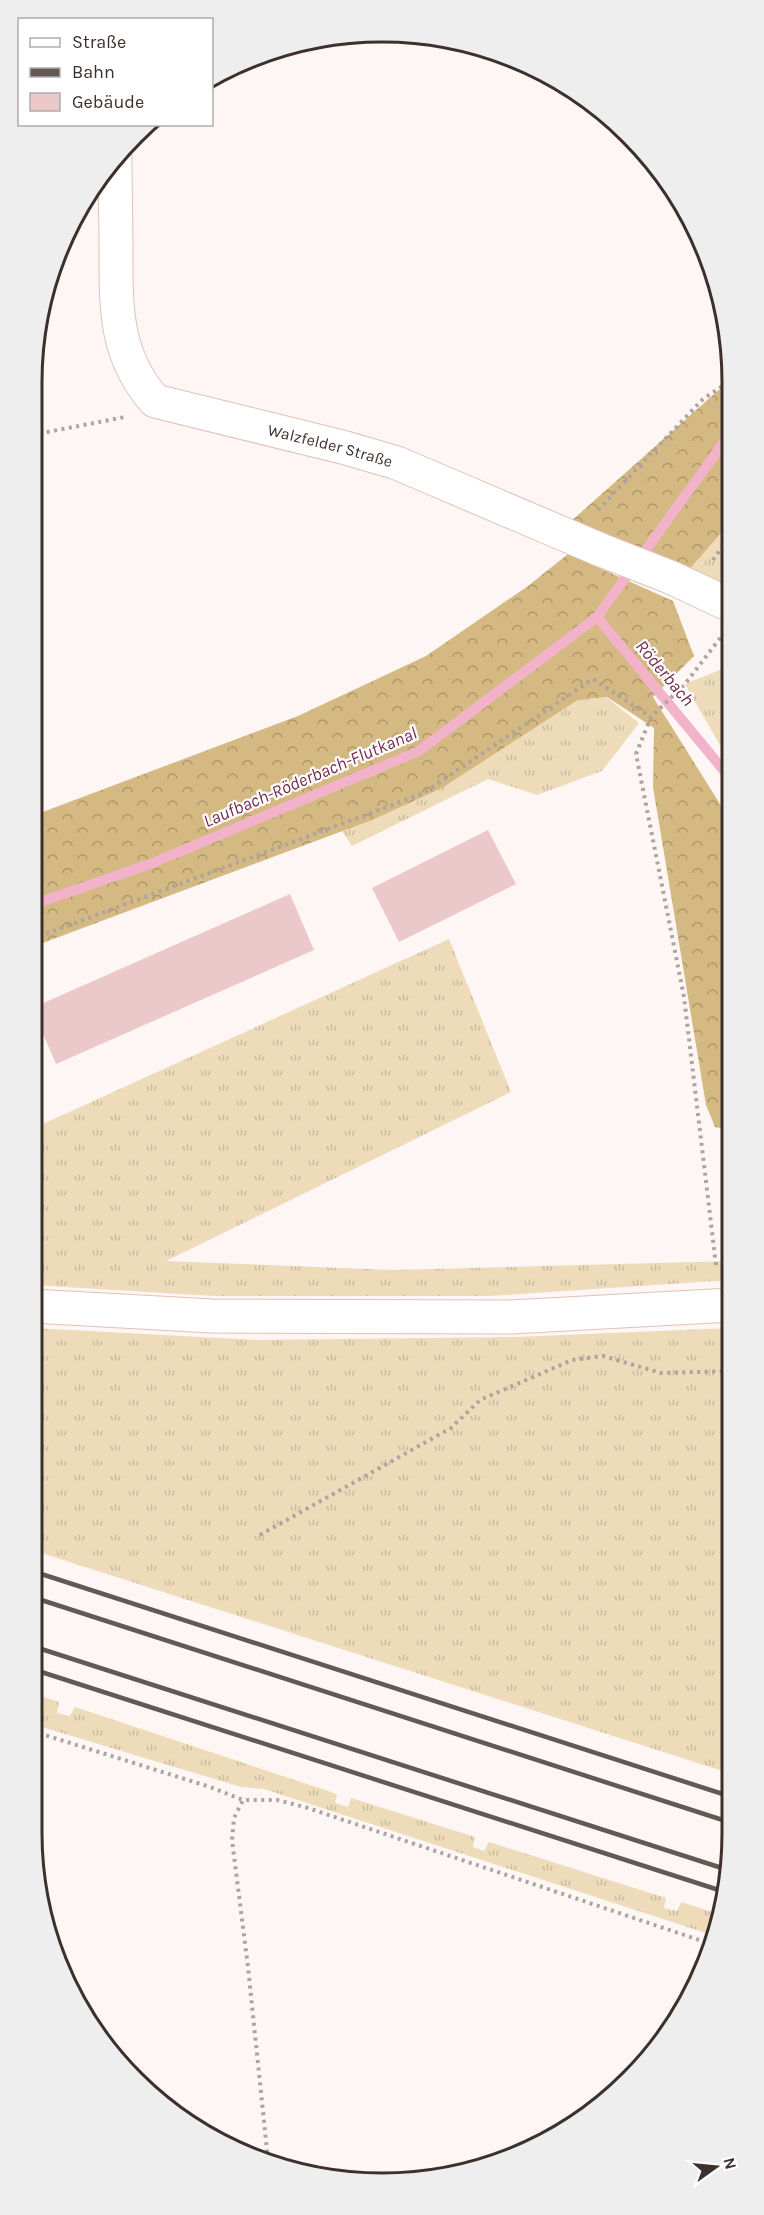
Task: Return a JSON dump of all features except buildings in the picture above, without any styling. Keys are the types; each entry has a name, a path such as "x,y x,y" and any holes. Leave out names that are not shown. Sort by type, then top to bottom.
{"street":[{"path":"115,171 116,312 126,356 145,390 155,400"},
{"name":"Walzfelder Straße","path":"155,400 398,463 586,544 670,577 722,615"},
{"path":"42,1307 212,1316 511,1317 722,1305"}],"path":[{"path":"586,544 703,399 722,386"},
{"path":"42,433 139,414 155,400"},
{"path":"716,1265 684,997 636,754 651,717 685,684 722,627"},
{"path":"42,935 422,794 593,679 651,717"},
{"path":"260,1535 451,1428 480,1400 572,1360 603,1356 661,1373 722,1371"},
{"path":"42,1734 210,1787 243,1800 277,1800 308,1808 704,1942"},
{"path":"243,1800 234,1818 232,1840 267,2153"}],"green space":[{"path":"722,387 722,532 687,572 569,523"},
{"path":"722,532 722,588 687,572"},
{"path":"568,554 673,601 694,656 653,697 722,807 722,1128 715,1127 706,1105 653,787 654,728 607,697 578,700 442,788 372,820 42,943 42,812 298,716 426,656 528,586"},
{"path":"722,669 722,749 685,684"},
{"path":"606,697 639,723 602,771 537,795 488,779 352,846 342,831 442,788 578,700"},
{"path":"449,939 511,1092 166,1261 393,1270 722,1261 722,1281 491,1296 214,1296 42,1286 42,1124"},
{"path":"722,1328 722,1771 42,1553 42,1329 257,1340 515,1337"},
{"path":"42,1696 59,1702 57,1713 70,1716 75,1707 337,1794 335,1803 348,1807 351,1798 475,1837 473,1847 484,1851 489,1842 666,1898 664,1908 677,1911 681,1902 712,1912 707,1933 264,1789 241,1787 42,1727"}],"waterway":[{"name":"Laufbach-Röderbach-Flutkanal","path":"42,902 150,864 419,751 597,617 722,445"},
{"name":"Röderbach","path":"597,617 722,768"}],"railway":[{"path":"42,1574 722,1794"},
{"path":"42,1600 722,1820"},
{"path":"42,1649 720,1867"},
{"path":"42,1672 717,1889"}]}
